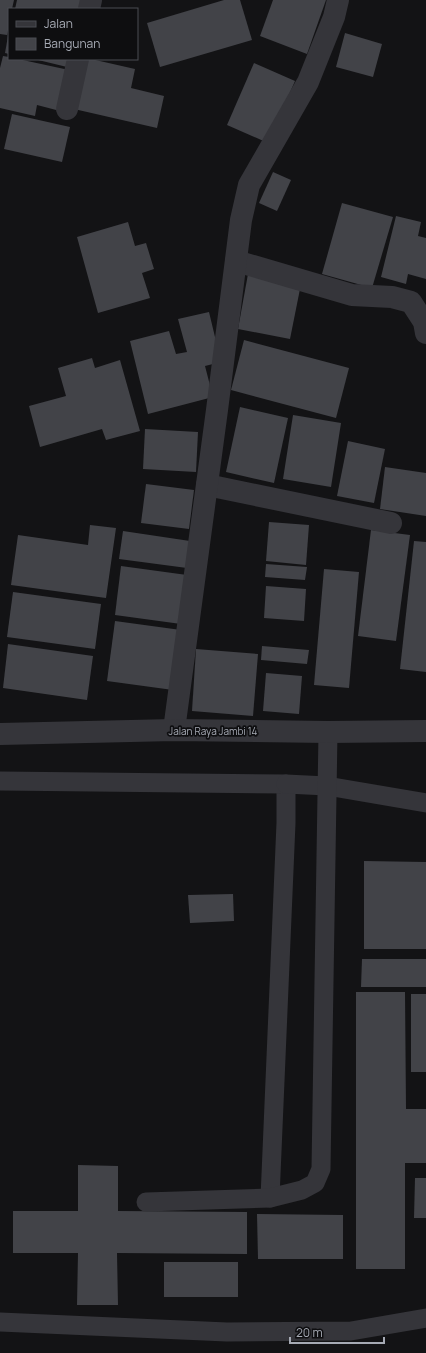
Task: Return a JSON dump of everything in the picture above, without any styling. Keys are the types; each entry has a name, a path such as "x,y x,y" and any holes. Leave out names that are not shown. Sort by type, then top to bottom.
{"street":[{"path":"174,730 241,220 249,185 308,82 334,17 338,0"},
{"path":"67,109 78,60"},
{"path":"236,261 352,295 392,297 411,302 424,322 426,334"},
{"path":"207,484 391,523"},
{"name":"Jalan Raya Jambi 14","path":"0,734 174,730 328,732 426,731"}],"lane":[{"path":"146,1202 270,1198 302,1190 315,1184 321,1169 328,732"},
{"path":"0,781 286,784 327,786 426,803"},
{"path":"270,1198 286,831 286,784"},
{"path":"0,1322 227,1332 351,1331 426,1318"}],"building":[{"path":"0,0 14,0 12,8 8,8 7,35 0,34"},
{"path":"17,0 82,0 80,8 15,8"},
{"path":"224,0 240,0 252,40 160,67 147,23"},
{"path":"273,0 326,0 307,54 260,36"},
{"path":"345,33 382,44 373,77 336,67"},
{"path":"8,36 8,54 5,53"},
{"path":"3,56 8,57 8,60 23,60 69,70 60,111 37,105 35,116 0,108 0,68"},
{"path":"38,60 69,60 67,67"},
{"path":"86,60 95,60 135,69 131,88 164,96 157,128 74,109"},
{"path":"254,63 295,81 268,143 227,125"},
{"path":"12,114 70,127 62,162 4,149"},
{"path":"273,172 291,180 277,211 259,203"},
{"path":"342,203 393,217 372,288 322,274"},
{"path":"396,216 421,222 418,236 426,238 426,279 408,274 406,284 381,277"},
{"path":"128,222 135,246 146,243 154,269 142,273 150,298 98,313 77,237"},
{"path":"248,274 301,284 290,339 238,329"},
{"path":"209,312 221,362 205,366 213,397 148,414 130,341 169,331 176,354 187,352 178,319"},
{"path":"244,340 349,368 336,418 231,390"},
{"path":"92,358 95,368 120,360 140,431 106,440 102,429 40,447 29,406 66,396 58,368"},
{"path":"240,407 288,418 274,483 226,472"},
{"path":"293,415 341,423 331,487 283,479"},
{"path":"145,429 198,432 196,472 143,469"},
{"path":"348,441 385,449 374,503 337,496"},
{"path":"385,467 426,473 426,516 380,509"},
{"path":"146,484 194,490 189,529 141,523"},
{"path":"269,522 309,525 306,565 266,561"},
{"path":"90,525 116,528 106,598 11,585 18,535 88,545"},
{"path":"371,530 410,535 396,641 358,636"},
{"path":"123,531 190,541 187,568 119,559"},
{"path":"414,541 426,542 426,672 400,669"},
{"path":"266,564 307,567 305,580 265,577"},
{"path":"121,566 187,575 181,624 115,615"},
{"path":"324,569 359,572 349,688 314,685"},
{"path":"266,586 306,589 304,621 264,618"},
{"path":"13,592 101,604 95,649 7,637"},
{"path":"115,621 181,630 173,690 107,681"},
{"path":"8,644 93,656 87,700 3,688"},
{"path":"262,646 309,650 307,664 261,660"},
{"path":"196,649 258,654 253,716 192,711"},
{"path":"266,673 302,676 299,714 263,711"},
{"path":"364,861 426,862 426,949 364,949"},
{"path":"233,894 234,921 190,923 188,895"},
{"path":"362,959 426,959 426,987 361,987"},
{"path":"356,992 405,992 406,1109 426,1109 426,1163 405,1163 405,1269 356,1269"},
{"path":"411,994 426,994 426,1072 411,1072"},
{"path":"78,1165 118,1166 118,1211 247,1212 247,1254 117,1253 118,1305 77,1305 78,1253 13,1253 13,1211 78,1211"},
{"path":"415,1178 426,1178 426,1218 414,1218"},
{"path":"257,1214 343,1215 343,1259 258,1259"},
{"path":"164,1262 238,1262 238,1297 164,1297"}]}
